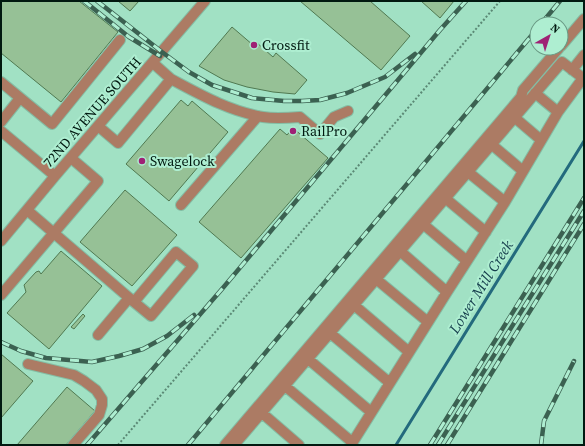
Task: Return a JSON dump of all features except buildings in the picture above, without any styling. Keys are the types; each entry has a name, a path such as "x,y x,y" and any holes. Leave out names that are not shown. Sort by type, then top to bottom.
{"street":[{"name":"72ND AVENUE SOUTH","path":"1,241 205,1"},
{"path":"569,36 584,19"},
{"path":"1,82 52,124 120,40"},
{"path":"572,70 584,55"},
{"path":"224,445 521,97 523,90 552,56"},
{"path":"241,443 262,413 514,117 562,62 583,78 558,112 505,202 351,444 285,386"},
{"path":"153,63 171,79 205,98 237,111 258,116 285,118 300,117 320,134 334,117 348,111"},
{"path":"98,126 118,143 171,79"},
{"path":"217,445 515,93 523,90"},
{"path":"535,93 558,112"},
{"path":"1,122 20,98"},
{"path":"181,205 258,116"},
{"path":"514,117 541,140"},
{"path":"1,131 55,176"},
{"path":"491,144 523,171"},
{"path":"1,295 98,181 71,158"},
{"path":"468,172 505,202"},
{"path":"445,198 486,232"},
{"path":"27,210 132,300 151,316 193,266 176,252 132,300 98,336"},
{"path":"423,224 467,261"},
{"path":"400,251 447,292"},
{"path":"376,279 428,322"},
{"path":"354,305 409,352"},
{"path":"330,333 390,383"},
{"path":"308,359 371,412"},
{"path":"28,364 74,375 89,384 96,390 102,399 99,415 73,445"},
{"path":"262,413 299,445"}],"path":[{"path":"118,445 500,1"}],"waterway":[{"name":"Lower Mill Creek","path":"396,445 584,141"}],"railway":[{"path":"84,1 129,37 160,56"},
{"path":"97,1 189,72 212,85 252,98 302,101 320,100 347,93 385,77 415,54"},
{"path":"87,445 222,289 466,1"},
{"path":"548,16 560,1"},
{"path":"188,445 529,39"},
{"path":"430,445 584,198"},
{"path":"438,445 584,211"},
{"path":"447,445 584,224"},
{"path":"1,342 21,351 46,358 92,362 143,349 167,336 194,315"},
{"path":"541,445 544,421 574,361"}],"place":[{"name":"Crossfit","path":"254,45"},
{"name":"RailPro","path":"293,131"},
{"name":"Swagelock","path":"142,161"}]}
